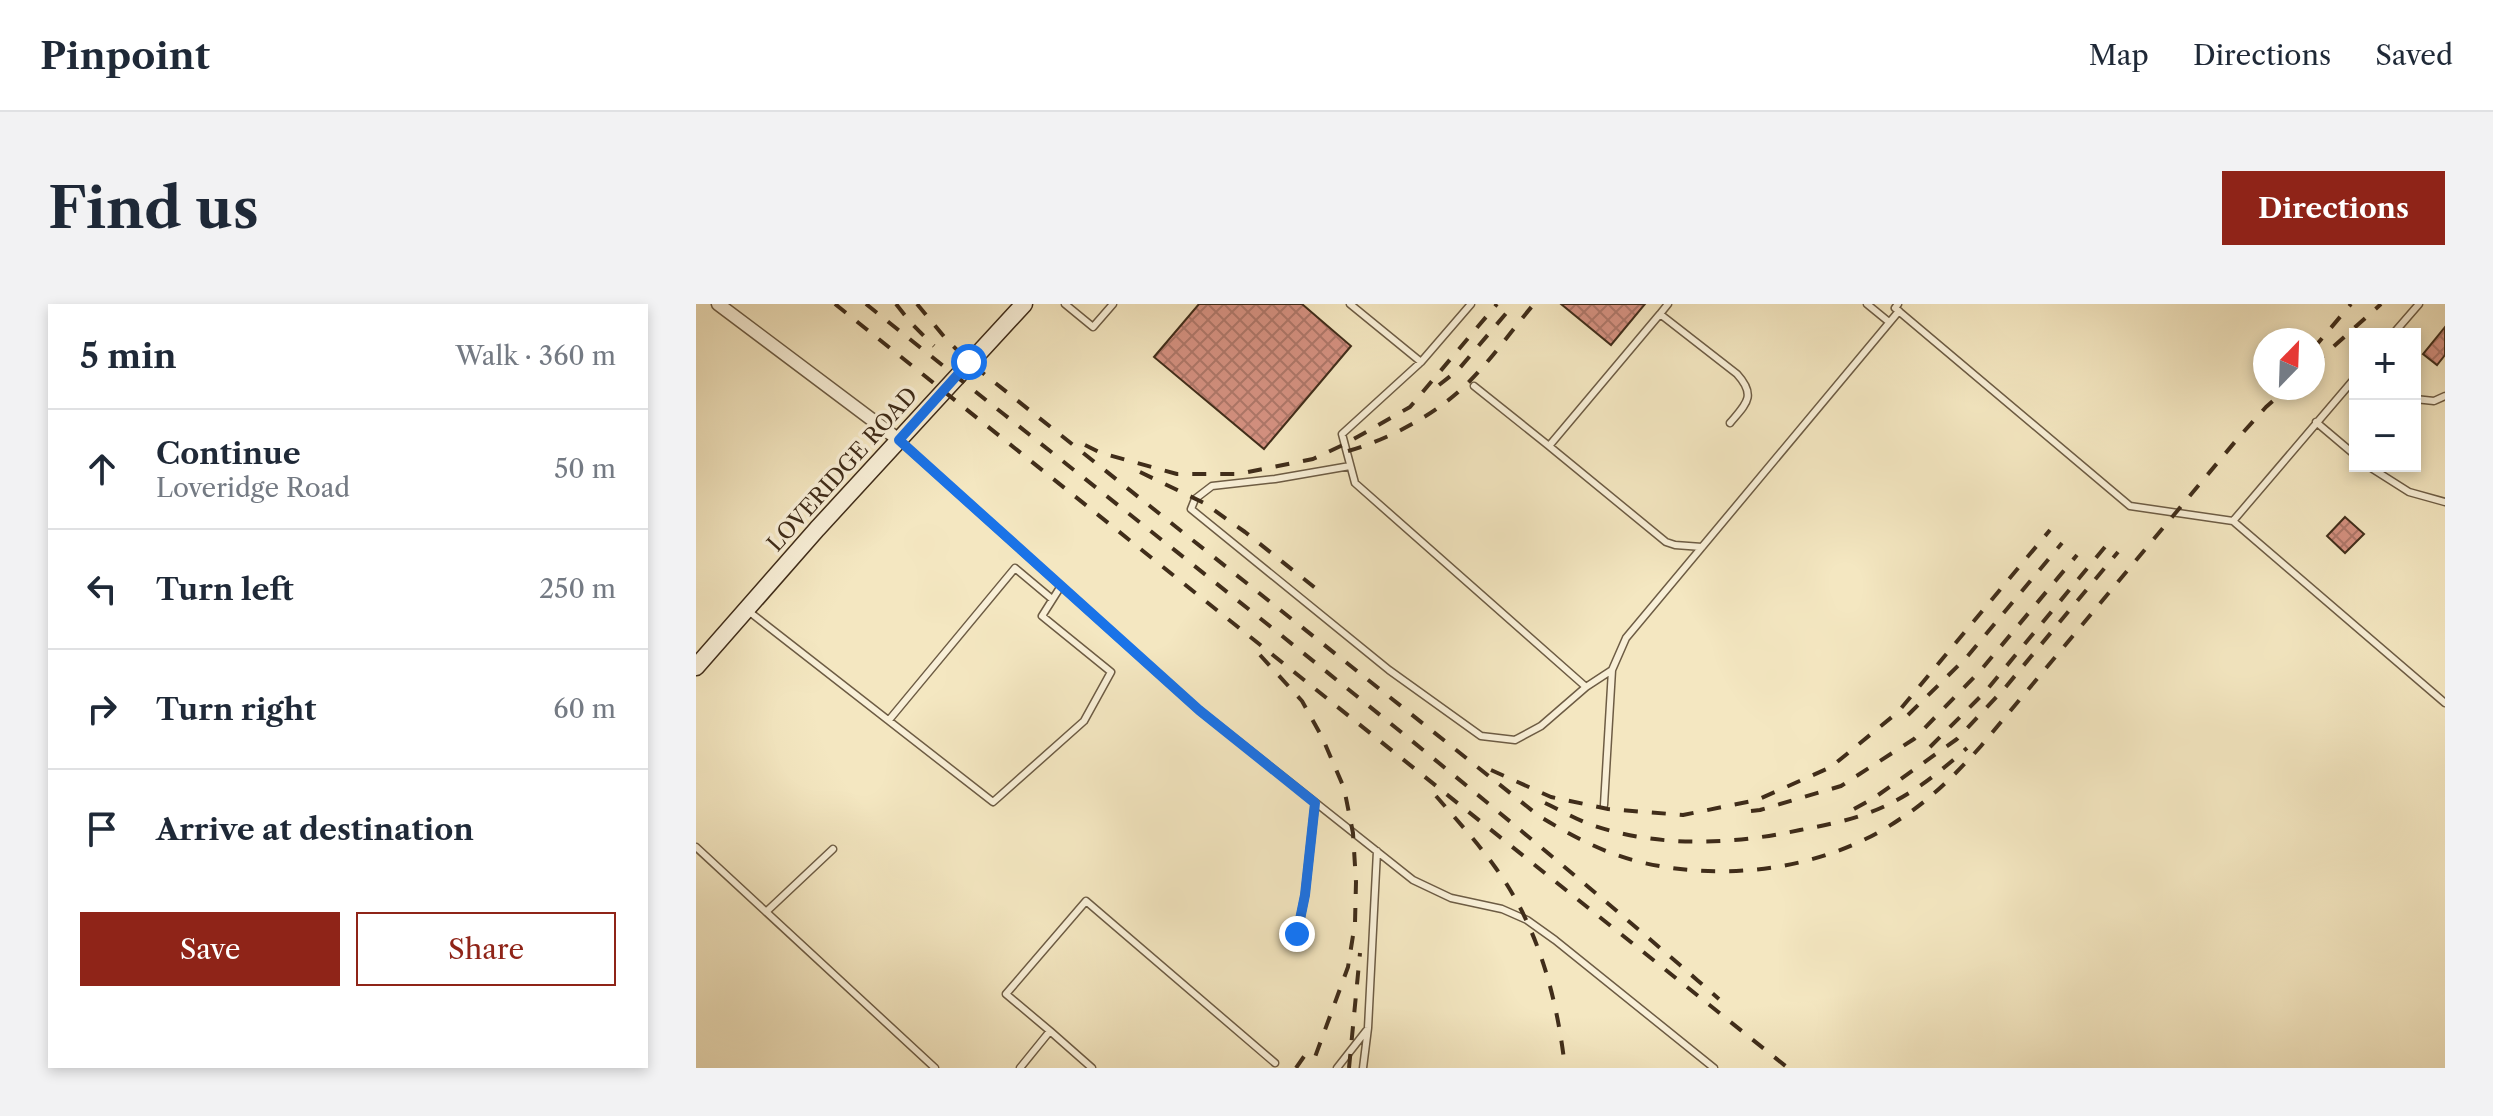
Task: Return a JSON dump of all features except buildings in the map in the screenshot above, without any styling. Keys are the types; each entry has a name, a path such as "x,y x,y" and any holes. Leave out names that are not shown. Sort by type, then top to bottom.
{"street":[{"path":"718,304 899,440"},
{"name":"LOVERIDGE ROAD","path":"696,667 1024,304"}],"lane":[{"path":"1065,304 1093,327 1113,304"},
{"path":"1350,304 1421,362"},
{"path":"1471,304 1421,362 1342,434 1355,483 1586,687"},
{"path":"1549,446 1668,304"},
{"path":"1867,304 1889,322"},
{"path":"2398,328 2419,304"},
{"path":"1604,805 1612,670 1626,638 1899,308 2130,506 2233,521 2445,703"},
{"path":"1660,314 1747,385 1749,393 1746,404 1730,423"},
{"path":"2233,521 2349,385"},
{"path":"1474,386 1666,542 1702,547"},
{"path":"2421,400 2434,401 2445,396"},
{"path":"2316,422 2349,450"},
{"path":"899,440 1199,710 1413,880 1451,898 1502,909 1527,920 1714,1068"},
{"path":"1350,466 1212,486 1195,499 1191,509 1389,670 1481,736 1515,740 1541,726 1586,687 1612,670"},
{"path":"2377,472 2409,492 2445,502"},
{"path":"889,720 1015,568 1052,599"},
{"path":"747,610 993,802 1084,721 1111,672 1042,616 1061,586"},
{"path":"1297,934 1305,895 1315,803"},
{"path":"696,847 935,1068"},
{"path":"766,912 833,849"},
{"path":"1363,1068 1368,1028 1377,851"},
{"path":"1092,1068 1006,994 1086,901 1275,1063"},
{"path":"1337,1068 1368,1028"},
{"path":"1020,1068 1050,1031"}],"railway":[{"path":"835,304 1788,1068"},
{"path":"866,304 1510,821 1719,999"},
{"path":"896,304 934,346"},
{"path":"917,304 969,362 1539,816 1616,855 1676,869 1743,871 1809,860 1872,836 1933,794 1981,746 2239,437 2274,400"},
{"path":"1085,445 1101,453 1177,474 1238,474 1313,459 1410,407 1497,304"},
{"path":"1439,385 1458,370 1514,304"},
{"path":"1348,451 1406,428 1445,403 1478,373 1534,304"},
{"path":"2325,335 2351,304"},
{"path":"2325,354 2381,304"},
{"path":"1140,472 1204,503 1319,591"},
{"path":"1491,770 1551,797 1608,809 1683,815 1757,800 1831,767 1898,712 2050,530"},
{"path":"1930,747 1985,692 2109,542"},
{"path":"1908,715 1966,658 2062,543"},
{"path":"1854,809 1957,739 2004,689 2118,552"},
{"path":"1751,811 1841,786 1914,739 1981,670 2077,555"},
{"path":"1260,655 1302,701 1322,737 1344,788 1353,833 1355,923 1348,967 1311,1068"},
{"path":"1545,803 1589,824 1641,837 1694,842 1747,839 1831,824 1873,811 1916,788 1967,748"},
{"path":"1436,796 1495,867 1523,913 1551,989 1565,1068"},
{"path":"1349,1068 1360,953"},
{"path":"1296,1068 1312,1045"}],"route":[{"path":"969,362 899,440 1199,710 1315,803 1305,895 1297,934"}]}
